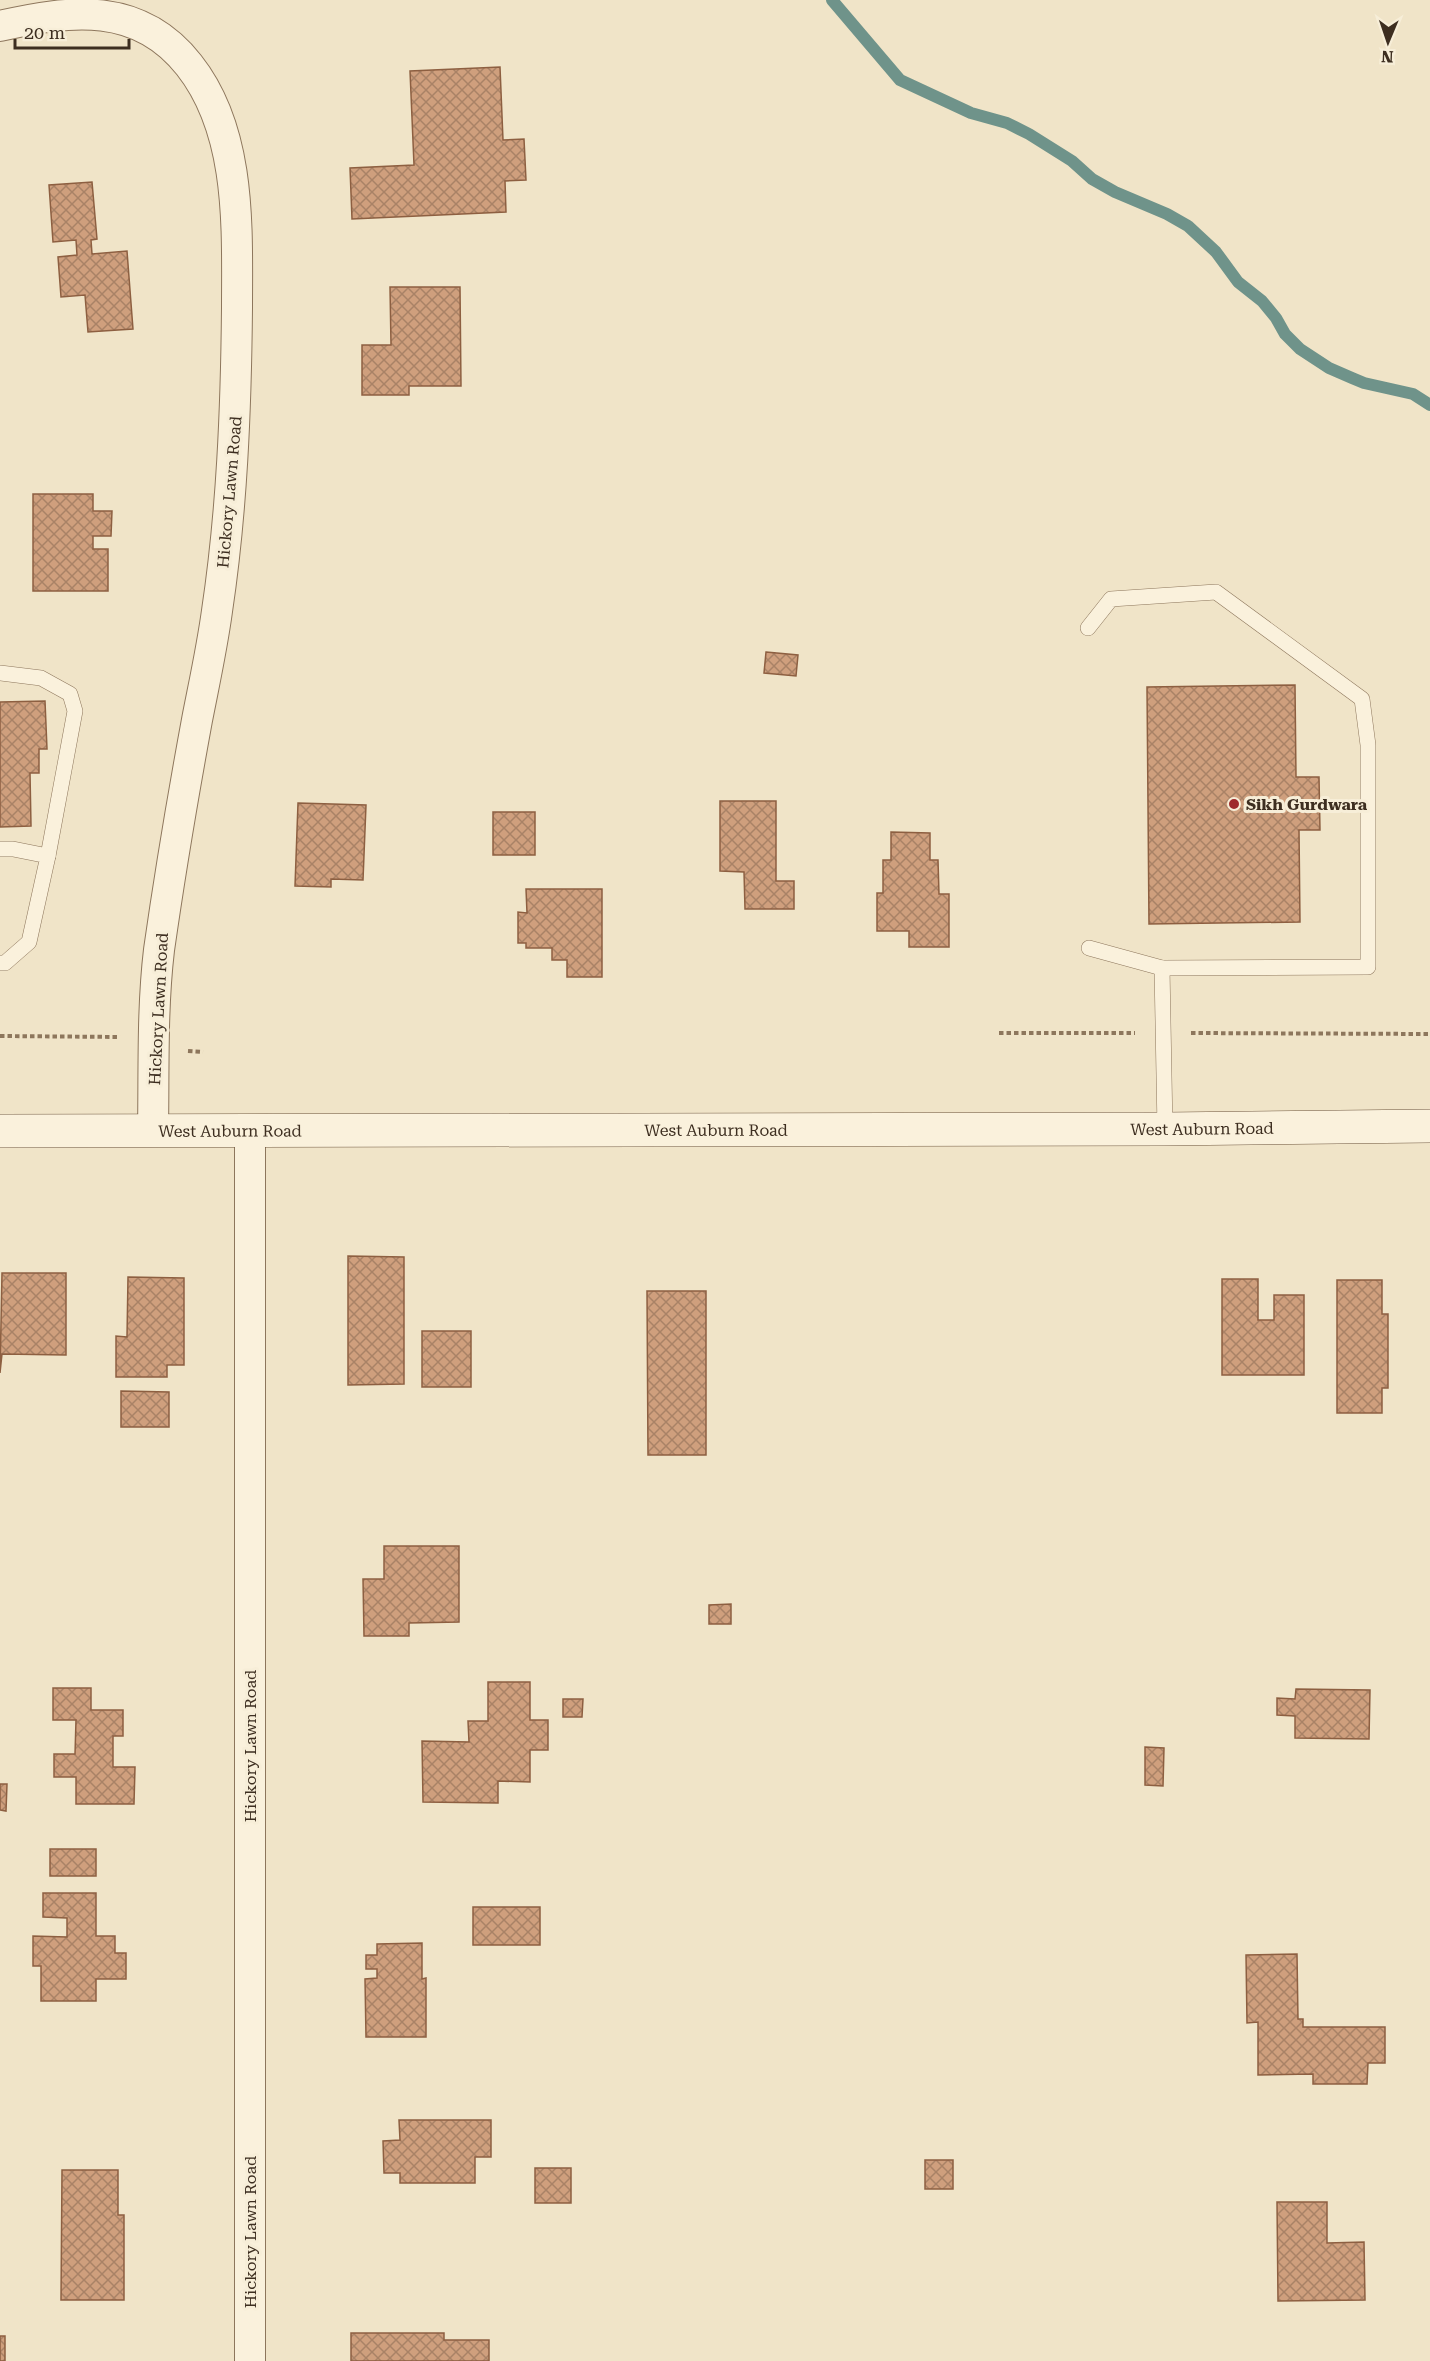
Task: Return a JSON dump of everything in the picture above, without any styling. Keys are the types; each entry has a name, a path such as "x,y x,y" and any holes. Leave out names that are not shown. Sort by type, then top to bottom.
{"main road":[{"name":"West Auburn Road","path":"0,1131 1165,1129 1430,1126"}],"street":[{"name":"Hickory Lawn Road","path":"0,26 41,17 78,13 108,15 143,25 167,42 189,64 203,84 217,114 227,148 232,181 237,245 237,323 236,402 229,512 217,614 177,830 159,954 154,1037 153,1131"},
{"name":"Hickory Lawn Road","path":"250,1132 250,2361"}],"lane":[{"path":"1088,628 1111,599 1216,592 1362,699 1368,745 1368,967 1162,968 1089,948"},
{"path":"0,673 41,678 70,694 75,711 48,856 29,942 5,963 0,963"},
{"path":"0,849 13,849 48,856"},
{"path":"1162,968 1165,1129"}],"path":[{"path":"0,1036 154,1037 186,1033 186,1051 202,1052"},
{"path":"999,1033 1430,1034"}],"building":[{"path":"500,67 503,140 524,139 526,180 505,181 506,212 352,219 350,168 414,165 410,71"},
{"path":"92,182 97,239 91,240 92,254 127,251 133,329 88,332 85,295 61,297 58,257 77,255 76,240 53,242 49,185"},
{"path":"390,287 460,287 461,386 409,386 409,395 362,395 362,345 391,345"},
{"path":"33,494 93,494 93,511 112,511 111,536 93,536 93,549 108,549 108,591 33,591"},
{"path":"766,652 798,655 796,676 764,673"},
{"name":"Sikh Gurdwara","path":"1295,685 1296,777 1319,777 1320,830 1299,830 1300,922 1149,924 1147,687"},
{"path":"45,701 47,749 39,749 39,773 30,773 31,826 0,827 0,702"},
{"path":"720,801 776,801 776,881 794,881 794,909 745,909 744,872 720,871"},
{"path":"298,803 366,805 363,880 331,879 331,887 295,886"},
{"path":"493,812 535,812 535,855 493,855"},
{"path":"891,832 930,833 930,860 938,860 939,894 949,894 949,947 909,947 909,931 877,931 877,893 883,893 883,860 891,860"},
{"path":"526,889 602,889 602,977 567,977 567,960 552,960 552,948 526,948 526,943 518,943 518,912 527,913"},
{"path":"348,1256 404,1257 404,1384 348,1385"},
{"path":"2,1273 66,1273 66,1355 2,1354 0,1373"},
{"path":"128,1277 184,1278 184,1365 167,1365 167,1377 116,1377 116,1336 127,1337"},
{"path":"1222,1279 1258,1279 1258,1320 1274,1320 1274,1295 1304,1295 1304,1375 1222,1375"},
{"path":"1337,1280 1382,1280 1382,1314 1388,1314 1388,1388 1382,1388 1382,1413 1337,1413"},
{"path":"647,1291 706,1291 706,1455 648,1455"},
{"path":"422,1331 471,1331 471,1387 422,1387"},
{"path":"121,1391 169,1392 169,1427 121,1427"},
{"path":"384,1546 459,1546 459,1622 409,1623 409,1636 364,1636 363,1579 384,1579"},
{"path":"731,1604 731,1624 709,1624 709,1605"},
{"path":"488,1682 530,1682 530,1720 548,1720 548,1750 530,1750 530,1782 498,1781 498,1803 423,1802 422,1741 469,1742 468,1721 488,1721"},
{"path":"53,1688 91,1688 91,1710 123,1710 123,1736 113,1736 113,1767 135,1767 134,1804 76,1804 76,1777 54,1777 54,1754 75,1754 76,1720 53,1720"},
{"path":"1296,1689 1370,1690 1369,1739 1295,1738 1295,1716 1277,1715 1277,1698 1295,1699"},
{"path":"563,1699 583,1699 582,1717 563,1717"},
{"path":"1145,1747 1164,1748 1163,1786 1145,1785"},
{"path":"0,1784 7,1784 6,1811 0,1810"},
{"path":"50,1849 96,1849 96,1876 50,1876"},
{"path":"43,1893 96,1893 96,1936 115,1936 115,1953 126,1953 126,1979 96,1979 96,2001 41,2001 41,1966 33,1966 33,1936 67,1937 67,1918 43,1917"},
{"path":"473,1907 540,1907 540,1945 473,1945"},
{"path":"422,1943 422,1979 426,1978 426,2037 366,2037 365,1979 377,1978 377,1969 366,1969 366,1955 377,1955 377,1944"},
{"path":"1297,1954 1298,2019 1303,2019 1303,2027 1385,2027 1385,2063 1368,2063 1367,2084 1313,2084 1313,2074 1258,2075 1258,2022 1247,2023 1246,1955"},
{"path":"399,2120 491,2120 491,2157 475,2157 475,2183 400,2183 400,2173 384,2173 383,2141 400,2140"},
{"path":"925,2160 953,2160 953,2189 925,2189"},
{"path":"535,2168 571,2168 571,2203 535,2203"},
{"path":"62,2170 118,2170 118,2215 124,2215 124,2300 61,2300"},
{"path":"1277,2202 1327,2202 1327,2243 1364,2242 1365,2300 1278,2301"},
{"path":"351,2333 444,2333 444,2340 489,2340 489,2361 351,2361"},
{"path":"0,2336 5,2336 5,2361 0,2361"}],"waterway":[{"path":"832,0 900,80 971,113 1007,123 1029,134 1072,161 1092,179 1188,226 1216,252 1238,282 1262,301 1285,334 1300,349 1329,368 1352,378 1413,394 1430,405"}],"place":[{"name":"Sikh Gurdwara","path":"1234,804"}]}
